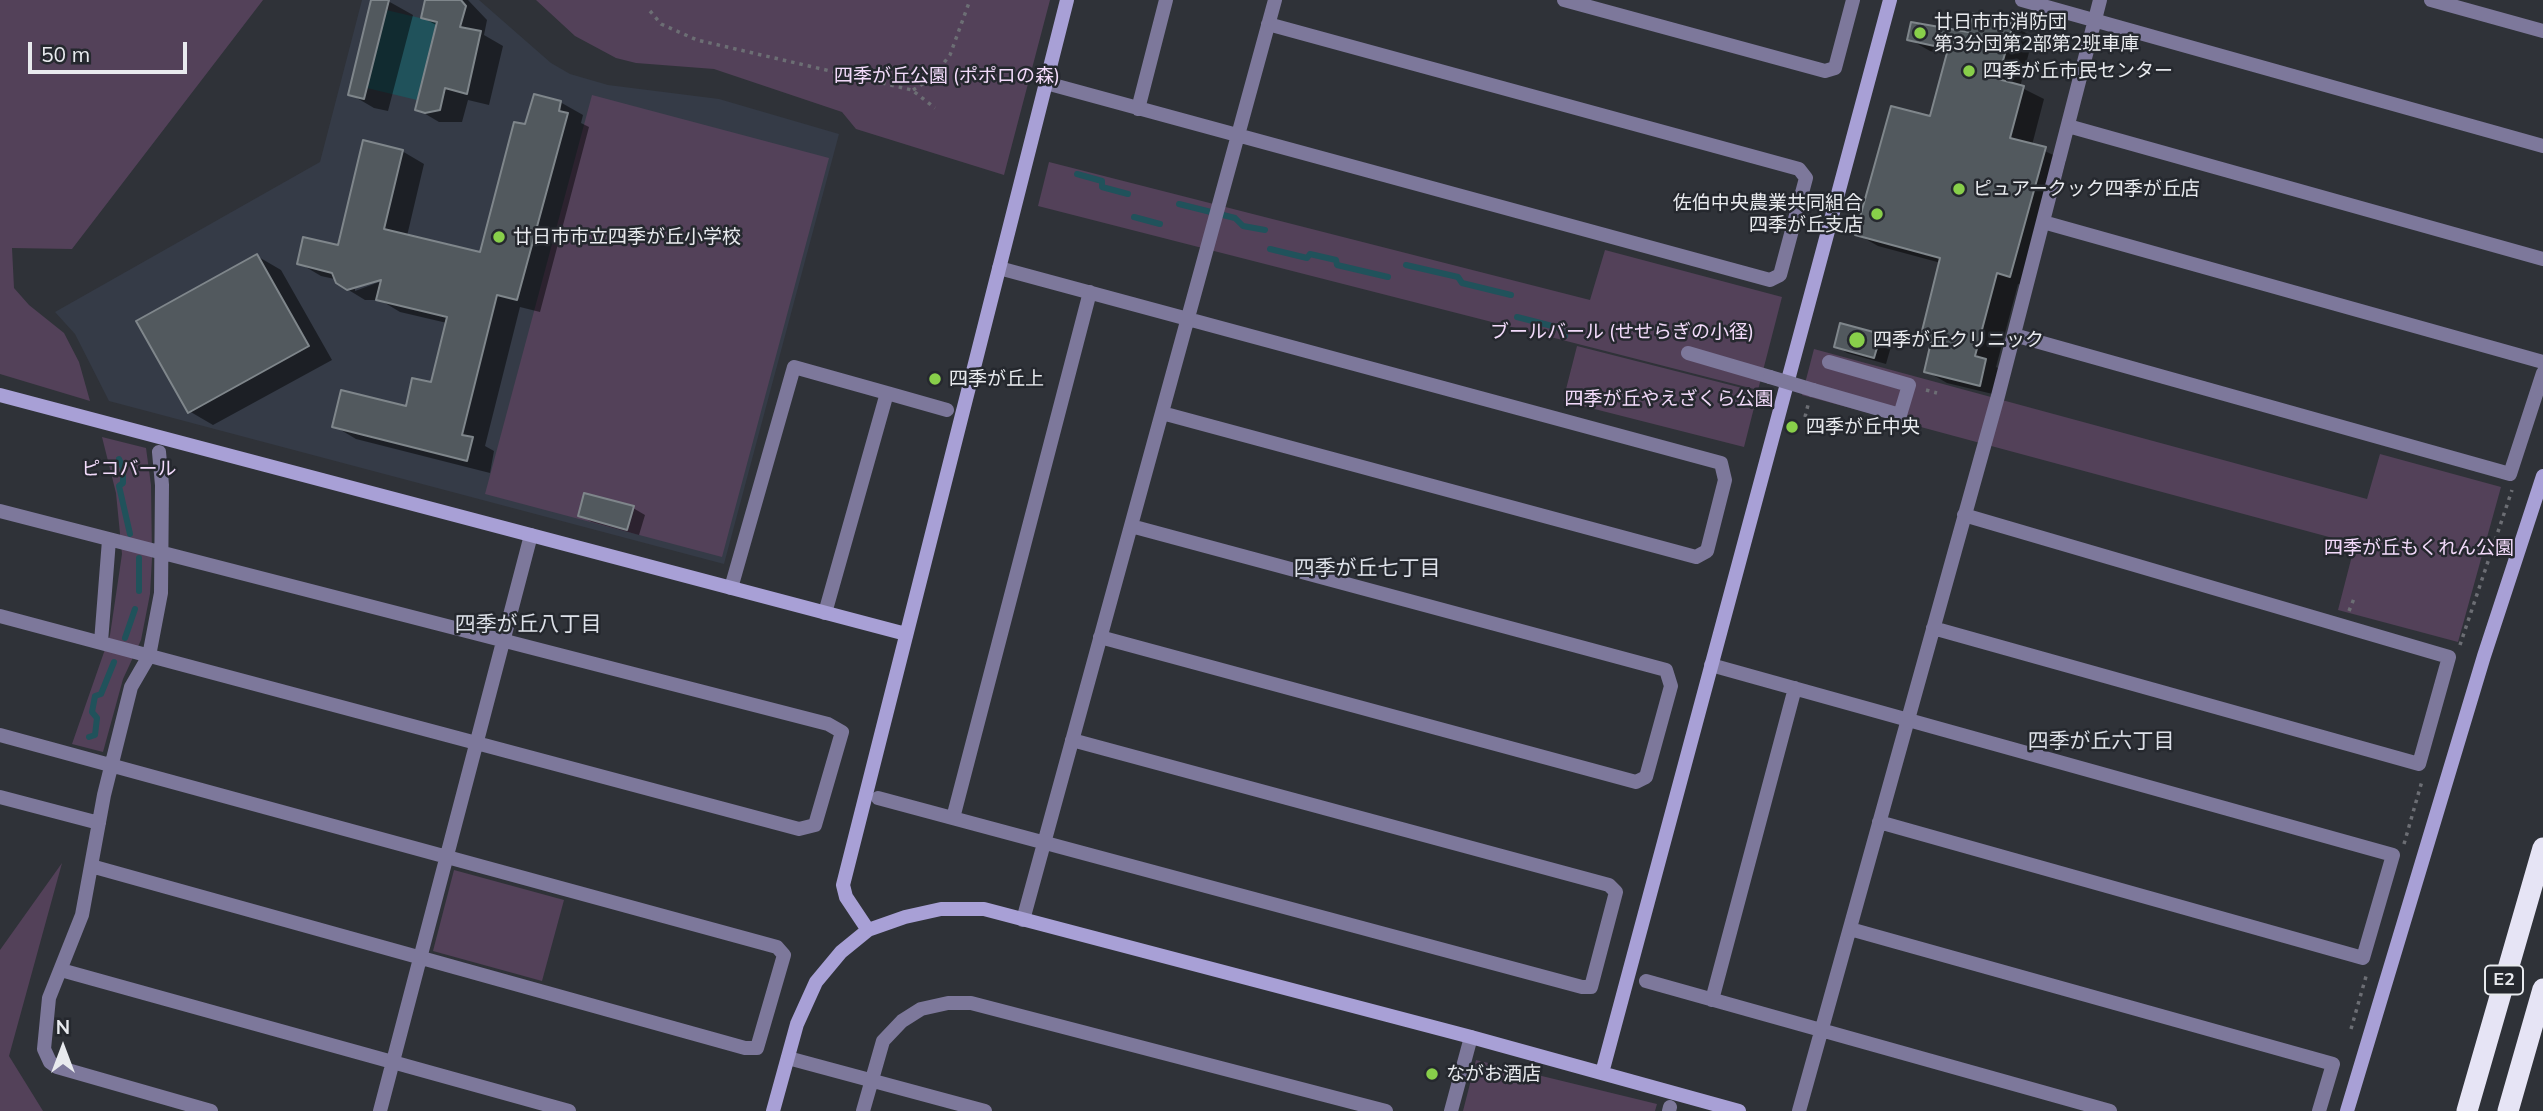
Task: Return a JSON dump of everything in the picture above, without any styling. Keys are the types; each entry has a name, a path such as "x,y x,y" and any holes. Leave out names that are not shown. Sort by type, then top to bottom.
{"highway":[{"name":"E2","path":"2467,1111 2543,848"},
{"name":"E2","path":"2508,1111 2543,989"}],"street":[{"path":"868,930 846,897 843,885 1067,0"},
{"path":"1138,109 1167,0"},
{"path":"1023,920 1275,0"},
{"path":"1564,0 1825,71 1835,68 1853,0"},
{"path":"1602,1073 1890,0"},
{"path":"2022,0 2543,146"},
{"path":"1799,1111 2014,335 2100,0"},
{"path":"2431,0 2543,31"},
{"path":"1046,83 1770,280 1780,275 1806,178 1799,169 1268,24"},
{"path":"2068,126 2543,259"},
{"path":"2043,222 2543,362"},
{"path":"999,268 1721,463 1726,480 1707,551 1696,557 1162,413"},
{"path":"953,818 1090,292"},
{"path":"2014,335 2510,474 2543,373"},
{"path":"1688,353 1900,415 1909,385 1829,362"},
{"path":"731,588 794,367 947,411"},
{"path":"825,613 887,393"},
{"path":"0,395 906,634"},
{"path":"159,452 162,485 161,593 149,656 131,687 111,765 82,915 49,998 44,1049 50,1062 57,1067 211,1111"},
{"path":"2347,1111 2484,656 2543,477"},
{"path":"0,511 828,723 842,732 815,825 799,829 0,616"},
{"path":"1933,628 2419,764 2449,657 1964,515"},
{"path":"1100,637 1636,782 1646,777 1671,686 1666,670 1131,526"},
{"path":"380,1111 531,535"},
{"path":"101,642 109,540"},
{"path":"1711,665 2393,855 2363,958 1879,822"},
{"path":"1712,1000 1795,688"},
{"path":"0,735 777,947 784,955 757,1048 91,866"},
{"path":"878,798 1582,987 1591,987 1616,892 1609,885 1072,740"},
{"path":"0,797 99,823"},
{"path":"773,1111 797,1024 816,982 841,952 868,930 905,916 941,909 984,909 1471,1037 1739,1111"},
{"path":"1850,929 2333,1064 2319,1111"},
{"path":"61,970 569,1111"},
{"path":"1646,981 2110,1111"},
{"path":"863,1111 883,1041 902,1021 921,1009 948,1003 971,1003 1386,1111"},
{"path":"1451,1111 1471,1037"},
{"path":"788,1058 985,1111"}],"path":[{"path":"912,90 932,78 950,55 970,0"},
{"path":"650,11 661,24 697,40 912,90 935,108"}],"shaded area":[{"name":"廿日市市立四季が丘小学校","path":"362,0 479,0 551,63 570,74 608,85 719,99 839,134 724,564 109,401 75,334 55,312 320,162"}],"green space":[{"path":"0,0 263,0 72,249 12,248 14,288 29,305 64,333 79,362 90,401 0,374"},
{"name":"四季が丘公園 (ポポロの森)","path":"536,0 1050,0 1004,175 856,129 842,112 714,69 636,63 616,58 575,36"},
{"path":"592,95 829,158 722,557 485,494"},
{"name":"ブールバール (せせらぎの小径)","path":"1049,162 1590,300 1605,250 1782,297 1758,390 1038,206"},
{"name":"四季が丘やえざくら公園","path":"1577,346 1758,392 1744,447 1563,401"},
{"name":"四季が丘もくれん公園","path":"1814,349 2367,499 2380,454 2501,487 2458,642 2338,610 2355,544 1802,395"},
{"name":"ピコバール","path":"102,437 146,448 151,485 152,558 150,594 141,640 123,679 103,752 72,744 110,635 122,554 116,493"},
{"path":"62,863 9,1056 43,1111 0,1111 0,950"},
{"path":"454,870 564,900 542,981 433,951"},
{"path":"1476,1060 1657,1104 1655,1111 1463,1111"}],"water":[{"path":"386,10 437,22 417,100 367,88"}],"building":[{"path":"371,0 389,0 364,99 348,95"},
{"path":"425,0 461,0 466,6 460,27 481,31 467,94 445,88 440,110 425,113 415,110 437,22 421,18"},
{"path":"1973,13 2013,24 1998,79 2024,86 2010,138 2046,147 2010,277 1997,273 1975,356 1986,359 1980,386 1924,372 1931,342 1920,339 1940,258 1855,235 1891,106 1930,116 1948,49 1907,40 1911,22 1968,32"},
{"path":"534,94 561,101 559,111 568,113 517,300 497,295 462,435 473,437 467,461 332,427 341,390 406,406 412,378 431,382 447,317 376,300 381,280 347,290 336,283 332,273 297,264 303,237 338,245 363,140 403,150 384,229 480,252 514,122 525,124"},
{"path":"257,254 309,346 188,413 136,321"},
{"name":"四季が丘クリニック","path":"1840,323 1881,334 1874,358 1834,347"},
{"path":"584,493 634,506 627,530 578,516"}],"waterway":[{"path":"1077,174 1102,181 1102,187 1128,194"},
{"path":"1179,204 1235,218 1243,226 1265,230"},
{"path":"1134,217 1160,224"},
{"path":"1270,249 1307,258 1310,254 1336,260 1337,265 1388,277"},
{"path":"1406,265 1458,277 1462,283 1511,295"},
{"path":"1517,317 1560,328 1565,336"},
{"path":"119,459 123,468 123,483 119,486 130,534"},
{"path":"139,558 139,591"},
{"path":"125,638 135,609"},
{"path":"89,737 95,735 97,718 92,712 95,696 101,694 114,662"}],"place":[{"name":"廿日市市消防団 第3分団第2部第2班車庫","path":"1920,33"},
{"name":"四季が丘市民センター","path":"1969,71"},
{"name":"ピュアークック四季が丘店","path":"1959,189"},
{"name":"佐伯中央農業共同組合 四季が丘支店","path":"1877,214"},
{"name":"廿日市市立四季が丘小学校","path":"499,237"},
{"name":"四季が丘クリニック","path":"1857,340"},
{"name":"四季が丘上","path":"935,379"},
{"name":"四季が丘中央","path":"1792,427"},
{"name":"ながお酒店","path":"1432,1074"}],"district":[{"name":"四季が丘七丁目","path":"1367,569"},
{"name":"四季が丘八丁目","path":"528,625"},
{"name":"四季が丘六丁目","path":"2101,742"}]}
